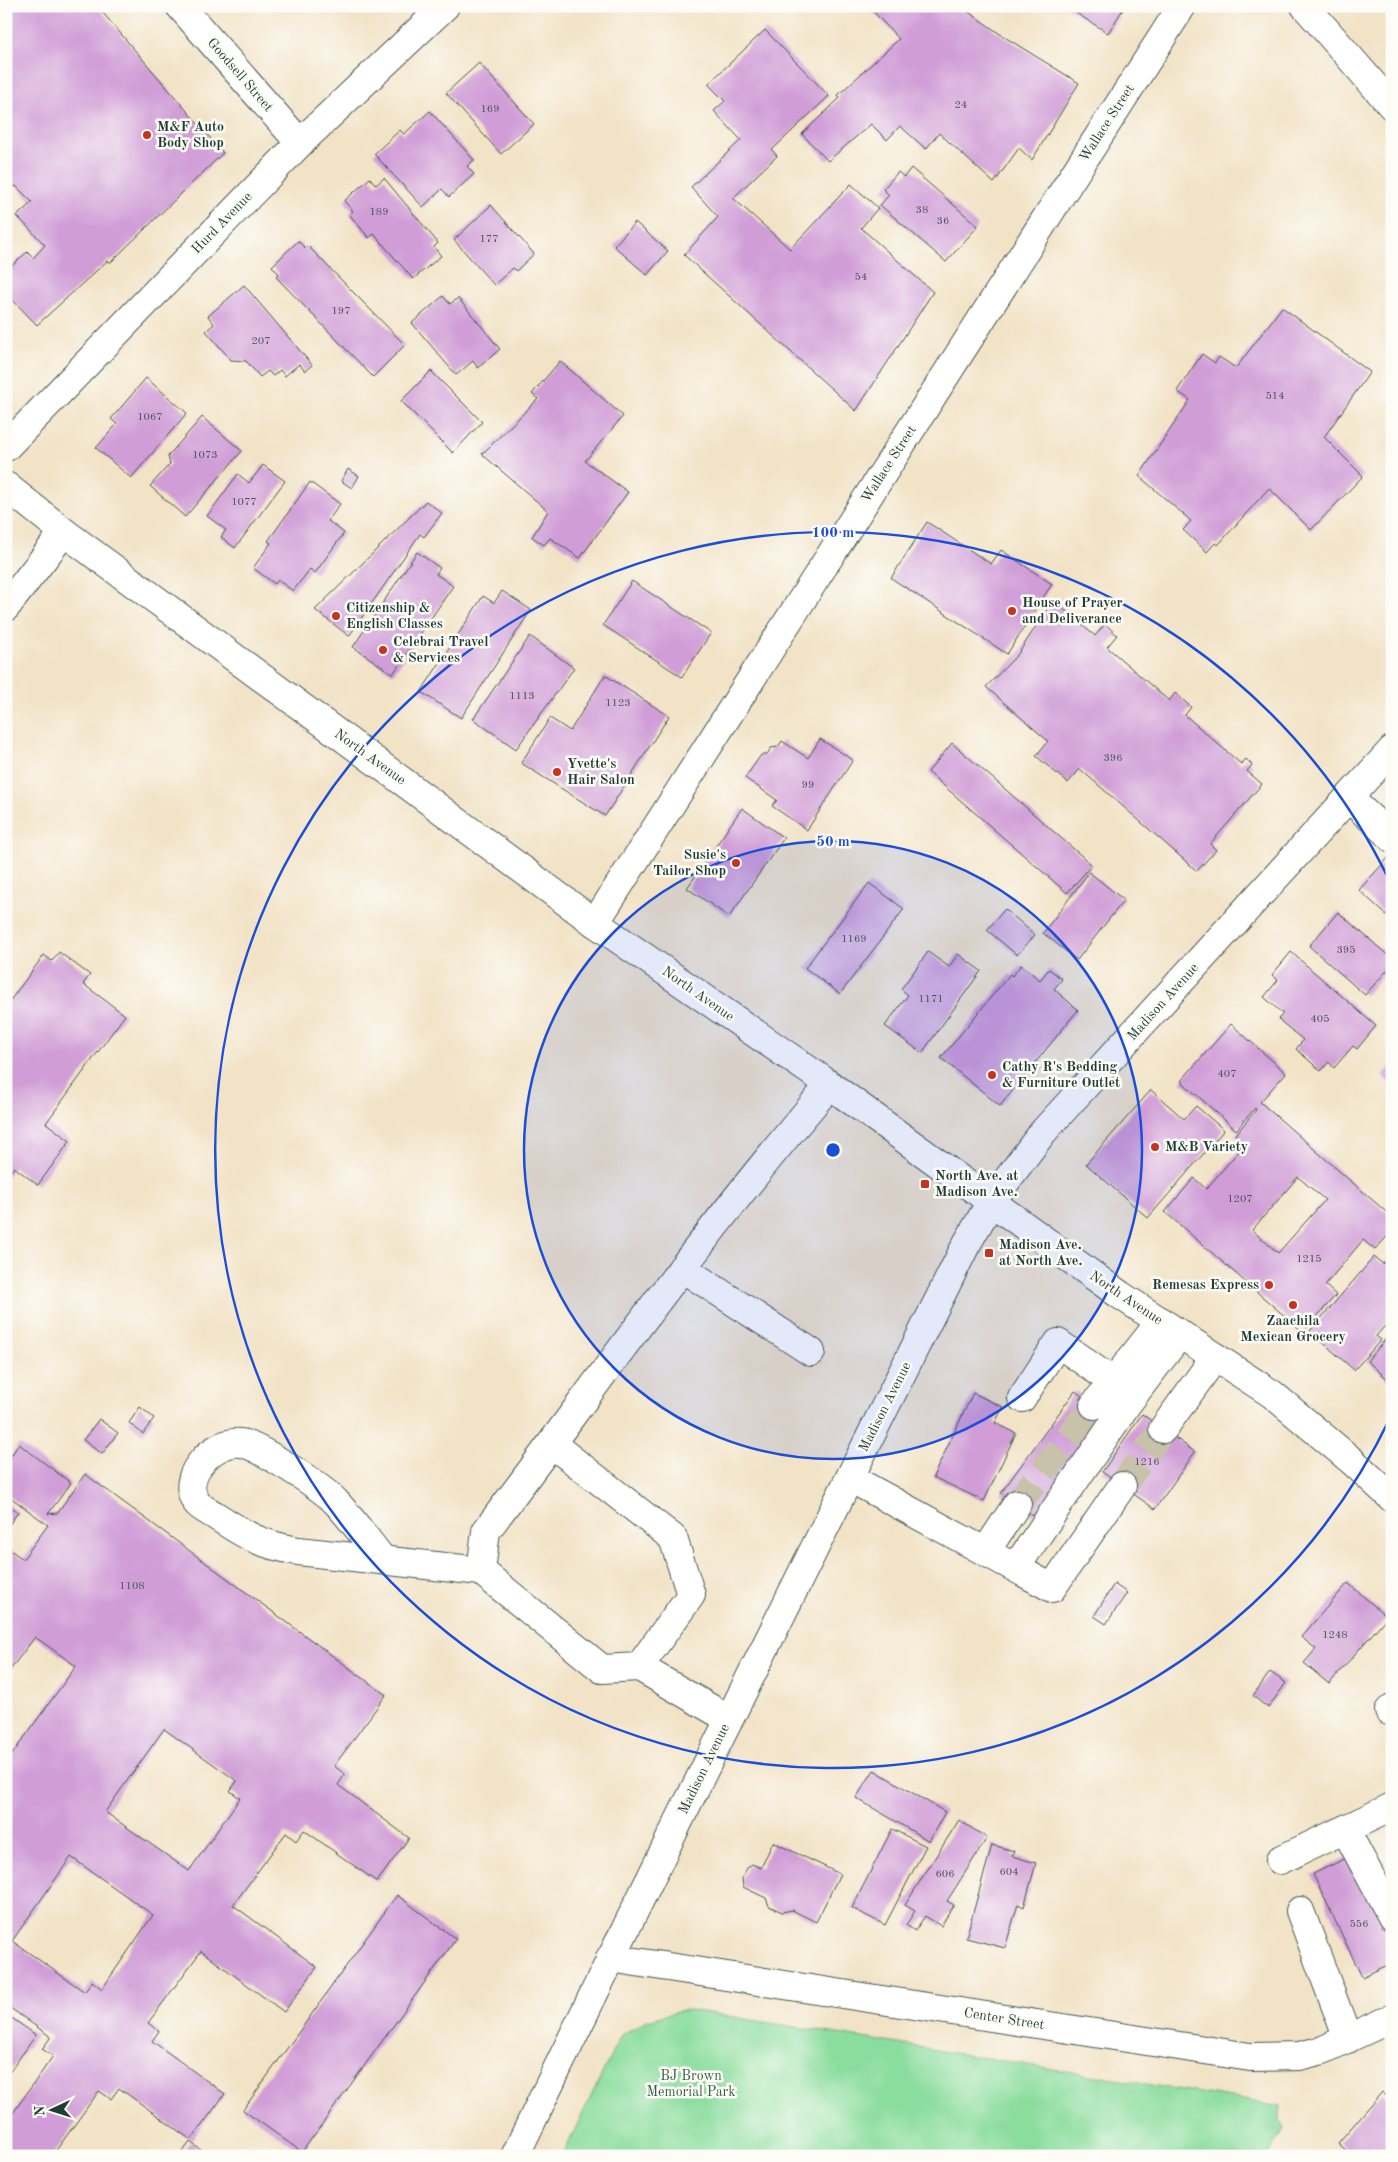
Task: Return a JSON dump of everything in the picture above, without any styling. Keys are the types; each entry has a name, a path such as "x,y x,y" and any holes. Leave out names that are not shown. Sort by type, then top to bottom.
{"main road":[{"name":"Goodsell Street","path":"180,6 300,143"},
{"name":"Hurd Avenue","path":"6,447 300,143 445,6"},
{"name":"Wallace Street","path":"595,923 1182,6"},
{"path":"1306,6 1392,106"},
{"name":"North Avenue","path":"6,486 64,532 595,923 830,1085 992,1200 1120,1295 1272,1394 1352,1461 1392,1498"},
{"path":"6,607 64,532"},
{"name":"Madison Avenue","path":"515,2156 610,1958 729,1719 966,1245 992,1200 1043,1132 1392,750"},
{"path":"1349,798 1392,838"},
{"path":"481,1570 486,1531 682,1268 785,1136 830,1085"},
{"path":"682,1268 811,1352"},
{"path":"1094,1404 1112,1382 1170,1327"},
{"path":"1016,1567 1127,1404 1170,1327"},
{"path":"1022,1398 1058,1343 1112,1382"},
{"path":"1163,1429 1215,1357"},
{"path":"383,1560 334,1500 281,1463 249,1446 239,1443 225,1444 216,1448 207,1455 194,1474 191,1484 192,1495 198,1504 249,1537 270,1545 298,1551 383,1560 481,1570 602,1669 639,1666 729,1719"},
{"path":"552,1444 673,1538 691,1595 639,1666"},
{"path":"850,1478 1052,1588 1122,1486"},
{"path":"986,1551 1016,1504"},
{"path":"1280,1860 1392,1807"},
{"path":"1345,1829 1392,1916"},
{"path":"1300,1911 1348,2039"},
{"name":"Center Street","path":"610,1958 1250,2058 1299,2056 1323,2050 1392,2018"}],"green space":[{"name":"BJ Brown Memorial Park","path":"690,2010 1280,2106 1280,2121 1284,2129 1268,2156 562,2156 621,2035 645,2021 678,2011"}],"building":[{"path":"6,6 97,6 223,153 111,262 107,261 37,325 6,293 6,271 27,252 33,258 45,245 17,216 32,202 16,186 9,189 6,185"},
{"path":"868,6 960,6 1003,36 1079,83 1032,160 1019,148 994,183 939,133 926,149 900,126 887,140 871,124 828,161 802,134 840,98 838,95 899,39"},
{"path":"1065,6 1125,6 1108,33"},
{"path":"765,30 829,96 772,150 777,156 733,198 790,249 851,184 878,208 861,228 933,292 856,411 684,255 718,217 691,187 741,140 714,111 725,101 708,84"},
{"path":"479,63 534,124 501,154 446,93"},
{"path":"430,111 474,160 467,166 474,174 449,197 442,189 423,207 374,154 400,130 404,134"},
{"path":"911,168 978,226 946,262 880,205 889,195 883,189 898,172 904,177"},
{"path":"370,178 376,185 384,178 438,243 434,247 441,256 413,279 374,234 369,238 349,214 353,211 344,201"},
{"path":"491,205 534,254 516,271 513,268 494,285 454,240"},
{"path":"635,222 668,251 647,275 614,246"},
{"path":"298,241 305,248 308,246 405,345 373,377 276,277 279,274 272,266"},
{"path":"244,285 312,365 305,371 299,364 285,376 280,370 273,376 268,371 260,377 246,361 231,360 206,331 214,324 208,316"},
{"path":"443,296 450,304 458,298 500,349 478,368 473,361 456,375 412,323"},
{"path":"1282,307 1370,372 1324,437 1363,476 1311,530 1269,488 1218,545 1215,543 1207,552 1183,530 1191,521 1139,476 1190,400 1177,391 1202,354 1215,363 1219,357 1236,368"},
{"path":"560,361 623,416 585,461 628,492 580,558 550,538 544,545 532,537 548,511 482,454 538,399 532,394"},
{"path":"431,371 482,422 453,453 401,401"},
{"path":"146,378 187,413 131,478 96,448 117,424 111,419"},
{"path":"202,417 242,451 185,517 150,486 170,464 168,456"},
{"path":"263,465 285,481 235,548 221,537 226,530 207,516 238,474 249,483"},
{"path":"348,469 359,476 352,488 341,481"},
{"path":"310,482 340,504 328,521 344,533 315,573 310,569 293,591 278,580 275,584 253,568 271,543 268,541"},
{"path":"426,501 442,513 424,537 420,534 349,636 315,610"},
{"path":"927,522 991,564 1001,550 1052,584 1007,654 891,578"},
{"path":"417,552 440,568 436,574 453,586 393,674 353,647"},
{"path":"632,581 711,633 682,677 603,625"},
{"path":"502,591 531,610 461,718 421,692 483,596 494,603"},
{"path":"1053,600 1095,636 1105,624 1117,635 1107,647 1169,701 1175,693 1191,707 1185,715 1241,764 1246,759 1252,765 1247,771 1262,784 1210,844 1216,850 1197,871 1080,769 1068,783 1036,756 1048,741 986,687 1018,654"},
{"path":"530,636 574,668 516,749 473,719"},
{"path":"605,675 669,716 605,816 521,763 550,718 570,731"},
{"path":"820,739 853,760 807,830 772,806 777,800 745,778 761,755 767,755 771,748 778,747 782,741 808,758"},
{"path":"952,743 1092,865 1067,893 928,772"},
{"name":"Susie's Tailor Shop","path":"742,808 784,838 729,917 687,888"},
{"path":"1389,857 1392,859 1392,920 1359,890"},
{"path":"1089,872 1124,900 1077,960 1043,933"},
{"path":"869,883 904,909 840,994 805,968"},
{"path":"1005,909 1035,935 1017,955 987,930"},
{"path":"1338,912 1392,959 1392,965 1365,995 1309,946"},
{"path":"59,952 90,975 83,984 125,1015 46,1123 70,1141 38,1185 14,1167 6,1178 6,1006 44,955 52,961"},
{"path":"928,952 949,967 958,954 981,971 922,1053 885,1026 908,995 901,989"},
{"path":"1291,952 1376,1026 1357,1049 1353,1046 1334,1068 1329,1062 1321,1071 1296,1049 1303,1040 1278,1019 1283,1014 1264,997 1278,980 1272,975"},
{"path":"1021,965 1040,980 1049,969 1062,979 1054,989 1078,1010 1000,1106 941,1058 1010,974 1012,976"},
{"path":"1231,1024 1286,1073 1260,1102 1392,1217 1392,1231 1375,1250 1363,1240 1325,1285 1336,1295 1303,1332 1165,1212 1194,1178 1206,1189 1245,1144 1235,1135 1256,1110 1255,1108 1236,1130 1181,1081","holes":["1298,1177 1325,1200 1278,1253 1252,1230"]},
{"path":"1392,1065 1392,1085 1382,1076"},
{"name":"M&B Variety","path":"1151,1090 1184,1119 1196,1106 1224,1130 1148,1218 1086,1164"},
{"path":"1374,1257 1383,1264 1390,1257 1392,1259 1392,1318 1376,1336 1381,1340 1354,1370 1310,1331"},
{"path":"1392,1332 1392,1383 1367,1361"},
{"path":"1075,1391 1107,1415 1033,1516 1001,1493"},
{"path":"973,1393 1003,1407 995,1423 1016,1433 984,1501 933,1477"},
{"path":"140,1407 154,1418 143,1434 129,1423"},
{"path":"1142,1414 1195,1452 1155,1509 1102,1472"},
{"path":"99,1419 118,1433 102,1454 83,1440"},
{"path":"19,1444 71,1483 48,1514 57,1513 85,1474 386,1695 334,1766 345,1774 338,1785 409,1838 377,1882 304,1830 296,1841 286,1833 233,1905 317,1967 284,2012 201,1951 148,2023 159,2031 152,2041 225,2094 191,2140 119,2088 111,2099 99,2091 52,2156 6,2156 6,2123 53,2056 42,2049 51,2037 6,2005 6,1759 8,1760 76,1666 35,1637 6,1675 6,1547 23,1559 48,1525 6,1494 6,1463","holes":["164,1729 237,1781 230,1791 240,1798 189,1871 105,1812","71,1857 153,1915 102,1989 92,1981 85,1992 12,1941"]},
{"path":"6,1503 18,1512 8,1526 6,1524"},
{"path":"1348,1583 1387,1617 1329,1684 1304,1663 1316,1649 1301,1637"},
{"path":"1114,1584 1127,1593 1106,1624 1094,1616"},
{"path":"1270,1672 1286,1683 1268,1708 1253,1696"},
{"path":"874,1770 945,1812 929,1841 856,1798"},
{"path":"959,1820 987,1838 947,1901 954,1905 941,1926 925,1916 915,1931 906,1925 915,1911 905,1905"},
{"path":"892,1829 926,1846 885,1925 852,1908"},
{"path":"773,1842 840,1874 816,1922 792,1910 782,1912 769,1906 766,1898 743,1887 742,1878 747,1868 752,1864 761,1868"},
{"path":"992,1845 1014,1851 1012,1856 1036,1863 1024,1907 1018,1904 1005,1948 966,1938"},
{"path":"1353,1855 1392,1935 1392,1963 1362,1977 1313,1874"},
{"path":"397,1895 456,1939 302,2152 243,2110"},
{"path":"6,2014 36,2035 6,2077"},
{"path":"1382,2092 1392,2101 1392,2156 1352,2156 1338,2143"},
{"path":"190,2142 209,2156 180,2156"}],"tunnel":[{"path":"1017,1504 1094,1405"},
{"path":"1122,1486 1163,1429"}],"place":[{"name":"M&F Auto Body Shop","path":"147,135"},
{"name":"House of Prayer and Deliverance","path":"1012,611"},
{"name":"Citizenship & English Classes","path":"336,616"},
{"name":"Celebrai Travel & Services","path":"383,650"},
{"name":"Yvette's Hair Salon","path":"557,772"},
{"name":"Susie's Tailor Shop","path":"736,863"},
{"name":"Cathy R's Bedding & Furniture Outlet","path":"992,1075"},
{"name":"M&B Variety","path":"1155,1147"},
{"name":"North Ave. at Madison Ave.","path":"925,1184"},
{"name":"Madison Ave. at North Ave.","path":"989,1253"},
{"name":"Remesas Express","path":"1269,1285"},
{"name":"Zaachila Mexican Grocery","path":"1293,1305"}]}
